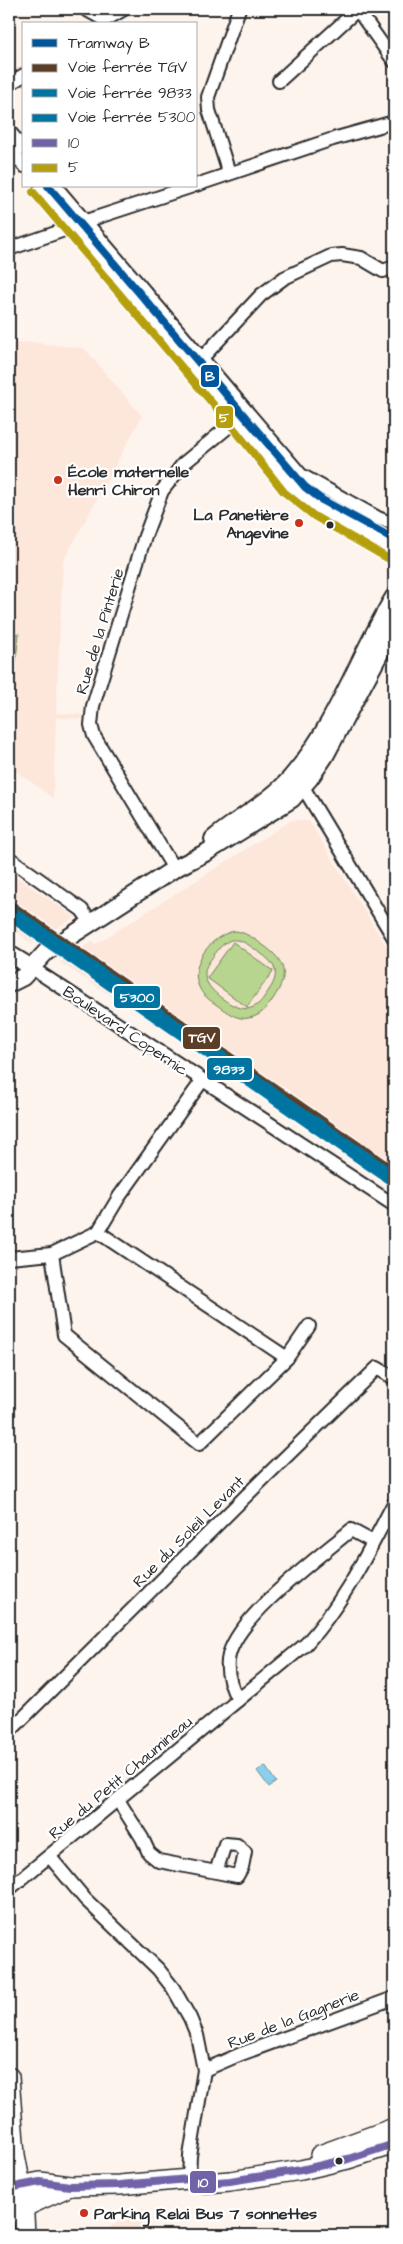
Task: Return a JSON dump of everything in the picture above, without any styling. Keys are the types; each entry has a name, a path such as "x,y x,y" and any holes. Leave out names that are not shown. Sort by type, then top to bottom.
{"main road":[{"path":"9,2077 15,2155 16,2210 25,2235"},
{"path":"15,2186 40,2182 70,2186 118,2185 189,2179 208,2172 230,2172 300,2161 394,2128"},
{"path":"189,2179 206,2183 268,2176 348,2159 394,2144"},
{"path":"16,2210 70,2186"}],"street":[{"path":"85,9 102,22 124,9"},
{"path":"229,173 209,110 208,97 239,9"},
{"path":"279,81 357,9 394,61"},
{"path":"9,84 22,76"},
{"path":"332,139 394,114"},
{"path":"198,185 332,139 394,122"},
{"path":"9,131 22,147"},
{"path":"9,148 22,164"},
{"path":"43,188 81,224 202,358 301,475 378,518 394,524"},
{"path":"56,188 81,224 291,485 319,507 394,550"},
{"path":"9,249 189,188"},
{"path":"202,358 261,295 284,278 331,256 342,255 361,258 383,271 394,268"},
{"name":"Rue de la Pinterie","path":"174,869 94,736 91,724 93,706 145,536 162,491 183,464 239,418"},
{"path":"9,984 23,977 46,952 174,869 207,852 280,807 298,782 310,754 394,597"},
{"path":"298,782 317,769 394,627"},
{"path":"298,782 394,938"},
{"path":"9,858 82,910 90,925"},
{"name":"Boulevard Copernic","path":"9,954 394,1205"},
{"path":"9,1258 52,1254 98,1232 119,1197 202,1081"},
{"path":"98,1232 287,1358"},
{"path":"52,1254 64,1335 199,1444 287,1358 309,1326"},
{"name":"Rue du Soleil Levant","path":"9,1732 377,1368 394,1378"},
{"name":"Rue du Petit Chaumineau","path":"189,2179 190,2156 204,2070 197,2035 189,2016 173,1988 151,1961 84,1899 50,1857 306,1644 342,1599 394,1503"},
{"path":"238,1700 230,1684 229,1656 256,1612 351,1530 373,1542"},
{"path":"118,1800 142,1838 149,1853 155,1859 216,1872"},
{"path":"9,1889 50,1857"},
{"name":"Rue de la Gagnerie","path":"204,2070 241,2054 394,1998"}],"shaded area":[{"name":"École maternelle Henri Chiron","path":"27,342 84,348 142,416 63,562 56,713 84,715 83,719 56,718 53,798 9,766 9,344"},
{"path":"292,820 309,821 394,959 394,1183 60,962 92,942 96,944"},
{"path":"9,872 75,917 32,943 9,926"},
{"path":"143,2207 153,2235 101,2235 116,2223"}],"green space":[{"path":"9,633 19,634 13,684 9,684"},
{"path":"236,931 253,938 277,957 283,969 282,983 273,999 263,1011 253,1017 238,1017 208,999 199,987 196,978 200,960 205,951 219,937","holes":["231,940 244,942 262,954 274,967 275,977 273,983 259,1003 251,1008 245,1009 230,1004 216,993 206,981 205,972 209,962 223,944"]},
{"path":"233,942 273,971 247,1007 207,978"}],"water":[{"path":"265,1766 276,1782 269,1787 257,1771"}],"tram line":[{"name":"B","path":"50,188 305,487 322,500 394,539"}],"rail line":[{"name":"TGV","path":"9,904 394,1171"},
{"name":"5300","path":"9,908 388,1171"},
{"name":"9833","path":"9,916 388,1179"}],"transit line":[{"name":"5","path":"33,192 235,430 284,492 314,516 389,559"},
{"name":"10","path":"9,2188 40,2182 70,2186 119,2185 189,2179 206,2183 230,2181 301,2170 348,2159 394,2144"}],"place":[{"name":"École maternelle Henri Chiron","path":"58,480"},
{"name":"La Panetière Angevine","path":"299,523"},
{"name":"Parking Relai Bus 7 sonnettes","path":"84,2213"}]}
